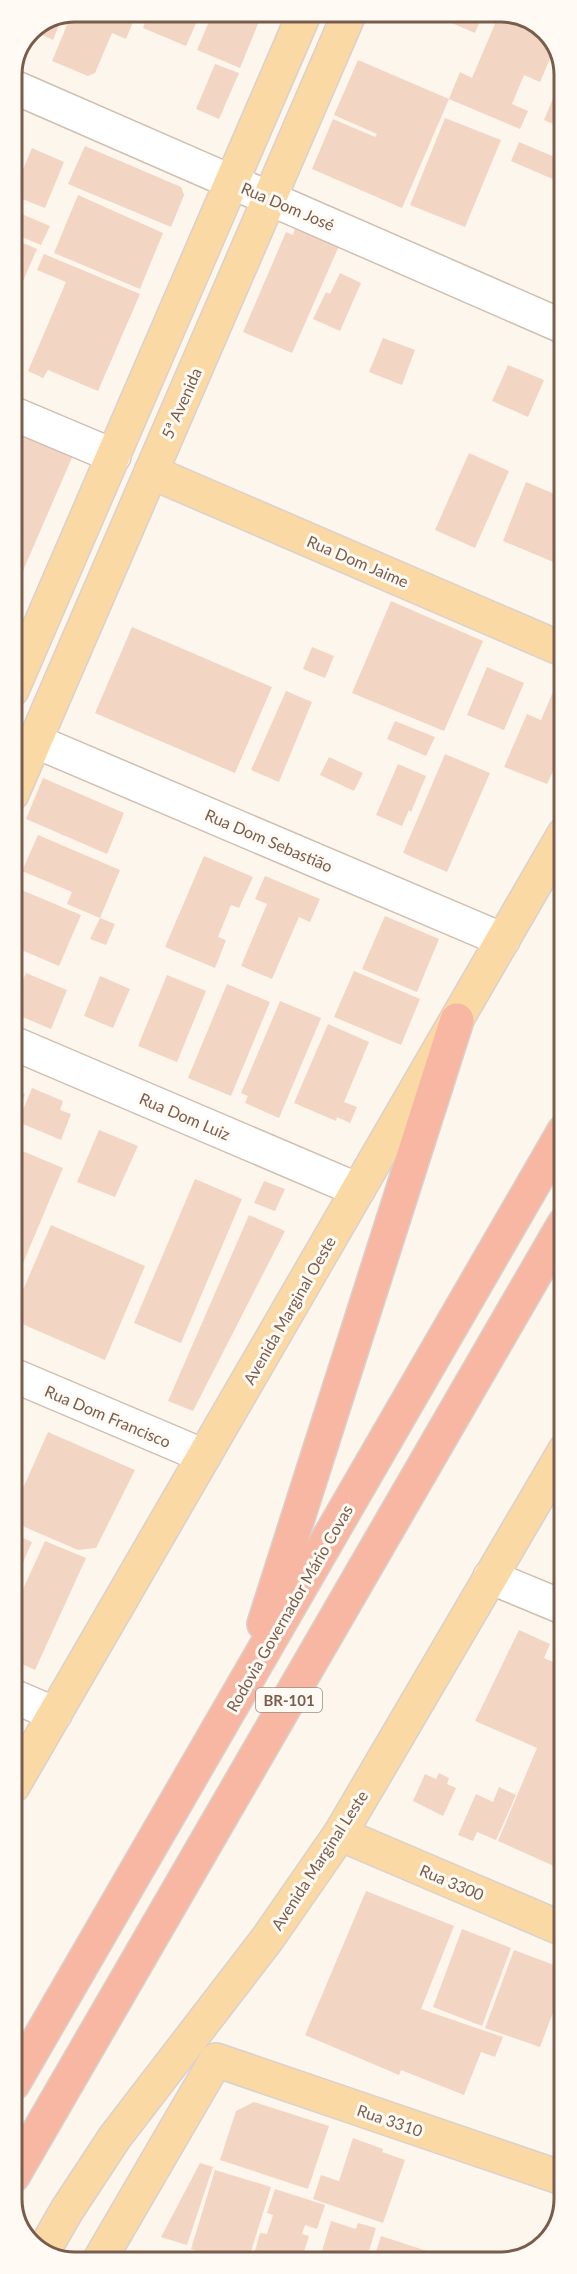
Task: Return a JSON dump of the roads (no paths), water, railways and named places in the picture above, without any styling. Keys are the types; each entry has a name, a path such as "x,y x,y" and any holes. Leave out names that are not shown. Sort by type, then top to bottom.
{"highway":[{"path":"244,1684 457,1020"},
{"name":"Rodovia Governador Mário Covas","path":"22,2069 555,1147"},
{"name":"BR-101","path":"22,2160 555,1240"}],"main road":[{"path":"22,667 300,23"},
{"name":"5ª Avenida","path":"22,771 345,23"},
{"name":"Rua Dom Jaime","path":"151,472 555,646"},
{"name":"Avenida Marginal Oeste","path":"22,1771 555,850"},
{"name":"Avenida Marginal Leste","path":"48,2244 115,2136 268,1938 340,1834 555,1467"},
{"name":"Rua 3300","path":"340,1834 555,1926"},
{"name":"Rua 3310","path":"109,2251 216,2060 555,2176"}],"street":[{"name":"Rua Dom José","path":"22,90 555,323"},
{"path":"22,417 114,456"},
{"name":"Rua Dom Sebastião","path":"35,741 503,940"},
{"name":"Rua Dom Luiz","path":"22,1047 358,1190"},
{"name":"Rua Dom Francisco","path":"22,1380 204,1456"},
{"path":"490,1577 555,1604"},
{"path":"22,1700 55,1714"}]}
